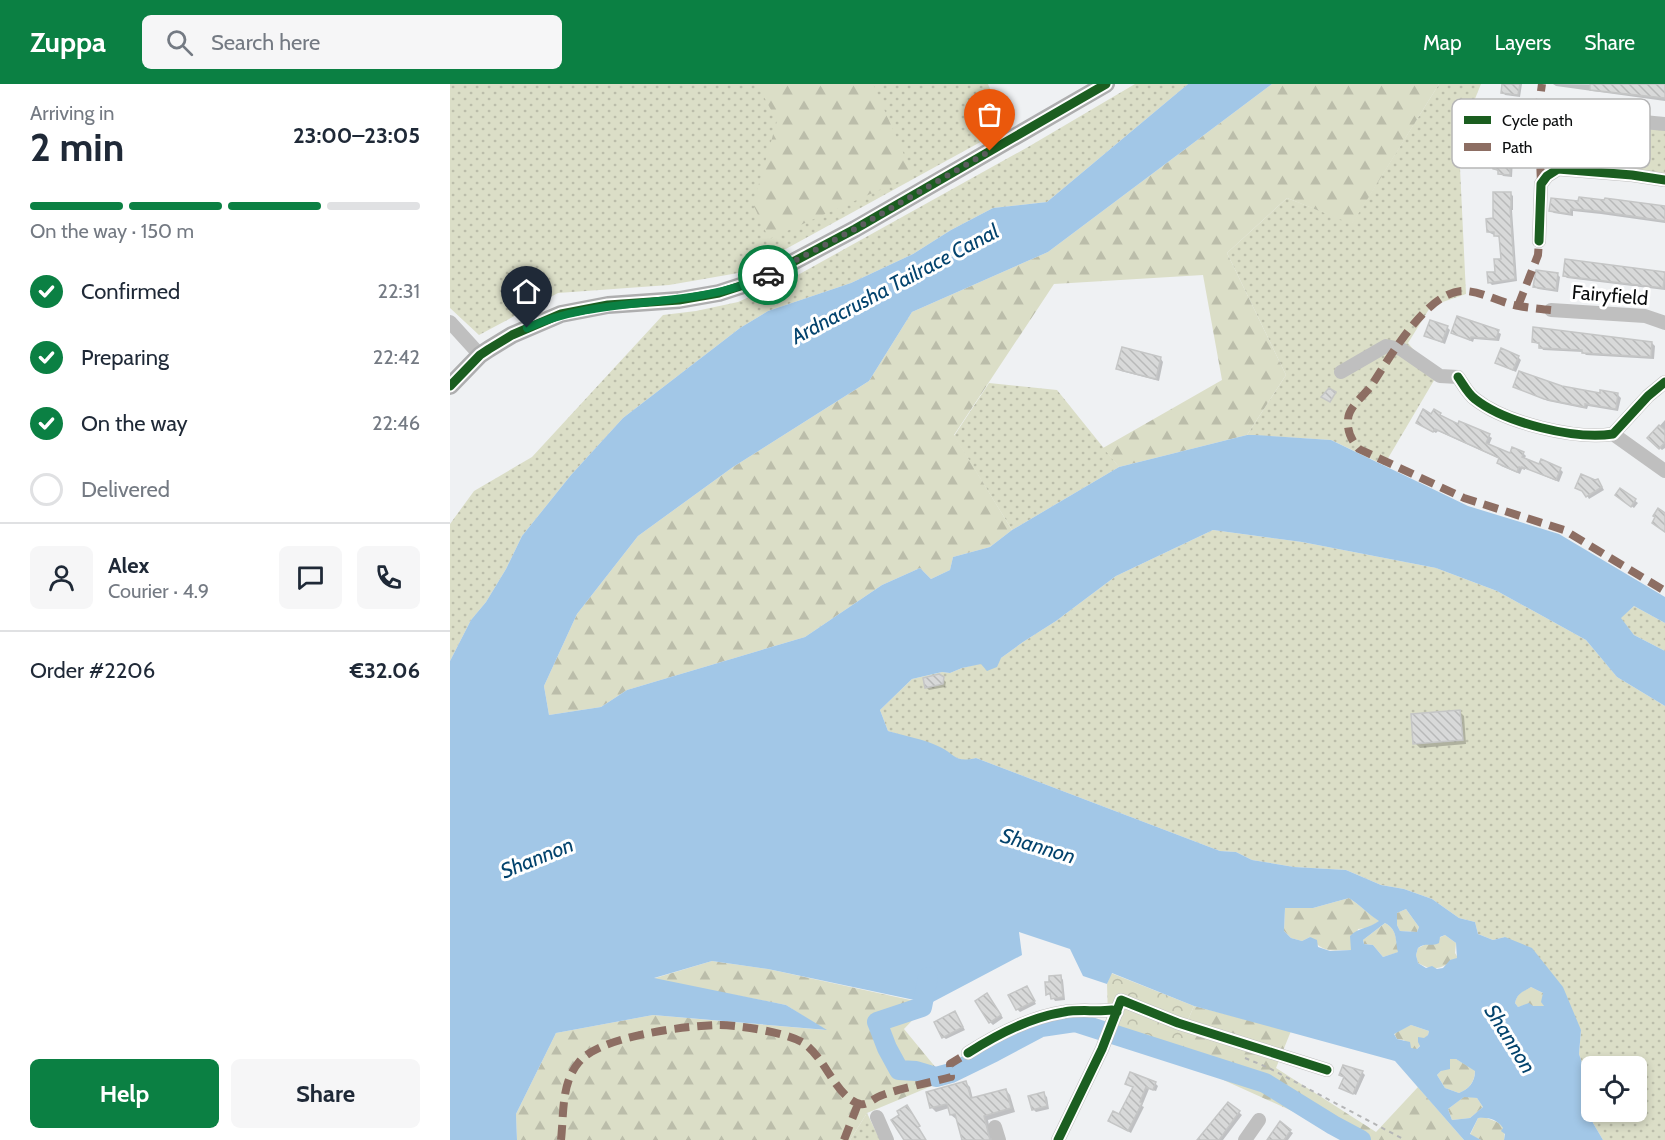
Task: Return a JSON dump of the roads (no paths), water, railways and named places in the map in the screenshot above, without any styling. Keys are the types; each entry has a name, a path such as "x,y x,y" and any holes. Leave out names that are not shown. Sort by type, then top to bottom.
{"main road":[{"path":"450,386 480,355 512,335 561,314 608,305 679,300 719,293 759,279 855,229 1106,84"}],"street":[{"path":"1650,123 1665,124"},
{"path":"1539,241 1541,184 1547,176 1558,169 1632,174 1665,180"},
{"name":"Fairyfield","path":"1551,310 1645,316 1665,323"},
{"path":"450,322 480,355"},
{"path":"1341,372 1386,346 1401,349 1440,376 1458,377 1474,399 1527,423 1583,435 1613,434 1665,471"},
{"path":"1613,434 1648,396 1665,382"},
{"path":"1058,1140 1102,1048 1121,1000 1178,1023 1327,1070"},
{"path":"968,1053 986,1041 1033,1020 1065,1012 1112,1010 1117,1012"},
{"path":"877,1117 887,1140"},
{"path":"1245,1140 1259,1120"}],"water":[{"path":"1188,84 1272,84 1048,252 912,312 869,381 733,467 638,536 577,614 544,686 549,715 601,707 627,690 805,637 882,585 920,568 931,579 950,570 953,557 990,547 1012,530 1119,467 1247,435 1331,440 1468,506 1559,534 1665,597 1665,623 1634,606 1621,618 1634,635 1665,651 1665,706 1617,677 1586,640 1497,591 1436,568 1302,542 1213,530 1116,576 1056,621 1001,658 997,667 987,671 981,664 950,673 942,672 912,679 880,710 888,731 934,744 960,759 976,758 1220,851 1236,852 1252,860 1294,867 1346,870 1381,885 1404,889 1432,899 1459,918 1475,922 1478,934 1493,940 1505,937 1532,948 1563,987 1581,1030 1579,1054 1581,1060 1581,1122 1593,1122 1603,1140 1504,1140 1505,1134 1501,1131 1503,1128 1498,1122 1478,1118 1470,1134 1481,1140 1464,1140 1395,1061 1194,1006 1112,973 1107,984 1083,976 1070,949 1019,932 1022,955 927,1005 924,1002 768,969 712,961 654,978 786,1005 827,1030 653,1015 556,1033 516,1114 517,1140 450,1140 450,661 471,620 486,602 522,536 571,475 623,418 740,328 768,311 851,283 913,254 951,230 993,208 1047,202","holes":["1349,898 1379,921 1350,936 1351,950 1330,951 1318,947 1317,940 1310,937 1302,941 1291,938 1284,931 1285,908 1313,908","1406,909 1419,927 1417,932 1400,931 1397,925 1397,913","1385,923 1394,932 1398,952 1383,957 1373,945 1364,944 1363,940","1445,935 1456,943 1457,958 1450,960 1443,968 1437,969 1432,966 1426,968 1418,963 1416,955 1418,948 1439,943 1440,937","1531,987 1543,993 1541,1002 1544,1006 1533,1006 1529,1003 1518,1007 1515,1003 1516,999","1411,1025 1429,1031 1424,1038 1418,1037 1420,1046 1417,1049 1411,1048 1410,1042 1397,1039 1394,1034","1450,1059 1456,1059 1475,1071 1471,1085 1459,1093 1445,1088 1437,1075 1441,1071 1450,1069","1464,1097 1477,1098 1483,1107 1470,1118 1452,1120 1448,1109"]}],"waterway":[{"path":"928,977 922,1007 877,1022 899,1070 916,1071 936,1077 951,1073 1041,1027 1075,1022 1265,1083 1361,1140"}],"water label":[{"name":"Ardnacrusha Tailrace Canal","path":"895,284"},
{"name":"Shannon","path":"1038,846"},
{"name":"Shannon","path":"537,858"},
{"name":"Shannon","path":"1510,1039"}]}
